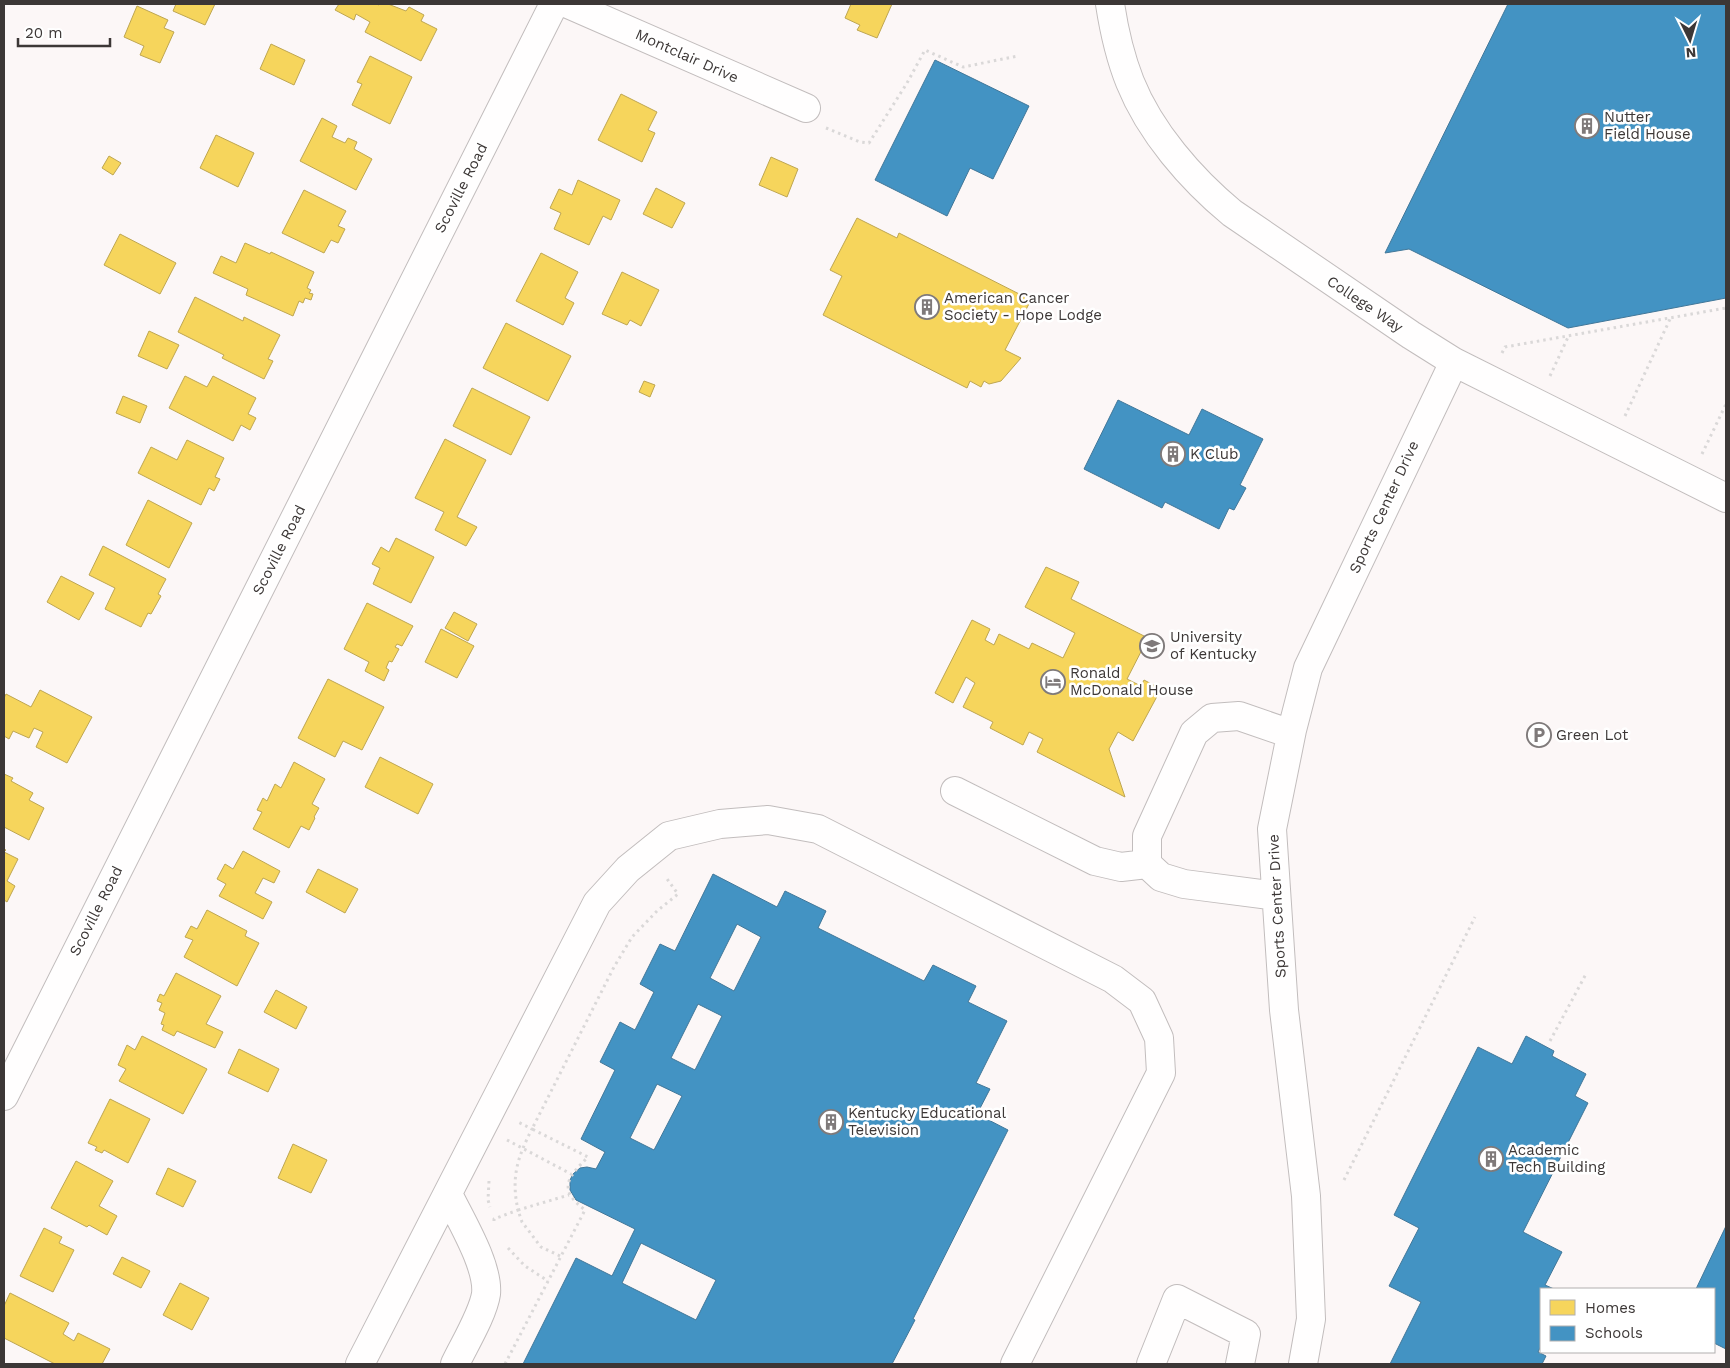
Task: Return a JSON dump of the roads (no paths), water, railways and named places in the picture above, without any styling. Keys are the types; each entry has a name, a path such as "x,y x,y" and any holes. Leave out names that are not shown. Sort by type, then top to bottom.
{"street":[{"name":"Scoville Road","path":"4,1096 554,4"},
{"name":"Montclair Drive","path":"568,4 815,118"},
{"name":"College Way","path":"1110,4 1114,30 1130,82 1143,108 1175,157 1209,194 1232,214 1454,362 1726,498"},
{"name":"Sports Center Drive","path":"1303,1364 1311,1320 1306,1196 1284,1010 1272,829 1291,734 1308,668 1454,362"},
{"path":"1276,896 1184,884 1161,877 1147,864 1147,836 1194,733 1212,718 1239,716 1291,734"},
{"path":"955,790 1095,861 1121,867 1147,864"},
{"path":"360,1364 597,903 628,869 669,836 720,824 768,820 818,829 1113,979 1142,1001 1159,1038 1161,1073 1015,1364"},
{"path":"448,1194 483,1267 486,1293 481,1309 455,1364"},
{"path":"1151,1364 1177,1299 1246,1334 1240,1364"}],"place":[{"name":"Nutter Field House","path":"1587,126"},
{"name":"American Cancer Society - Hope Lodge","path":"927,307"},
{"name":"K Club","path":"1173,454"},
{"name":"University of Kentucky","path":"1152,646"},
{"name":"Ronald McDonald House","path":"1053,682"},
{"name":"Green Lot","path":"1539,735"},
{"name":"Kentucky Educational Television","path":"831,1122"},
{"name":"Academic Tech Building","path":"1491,1159"}]}
